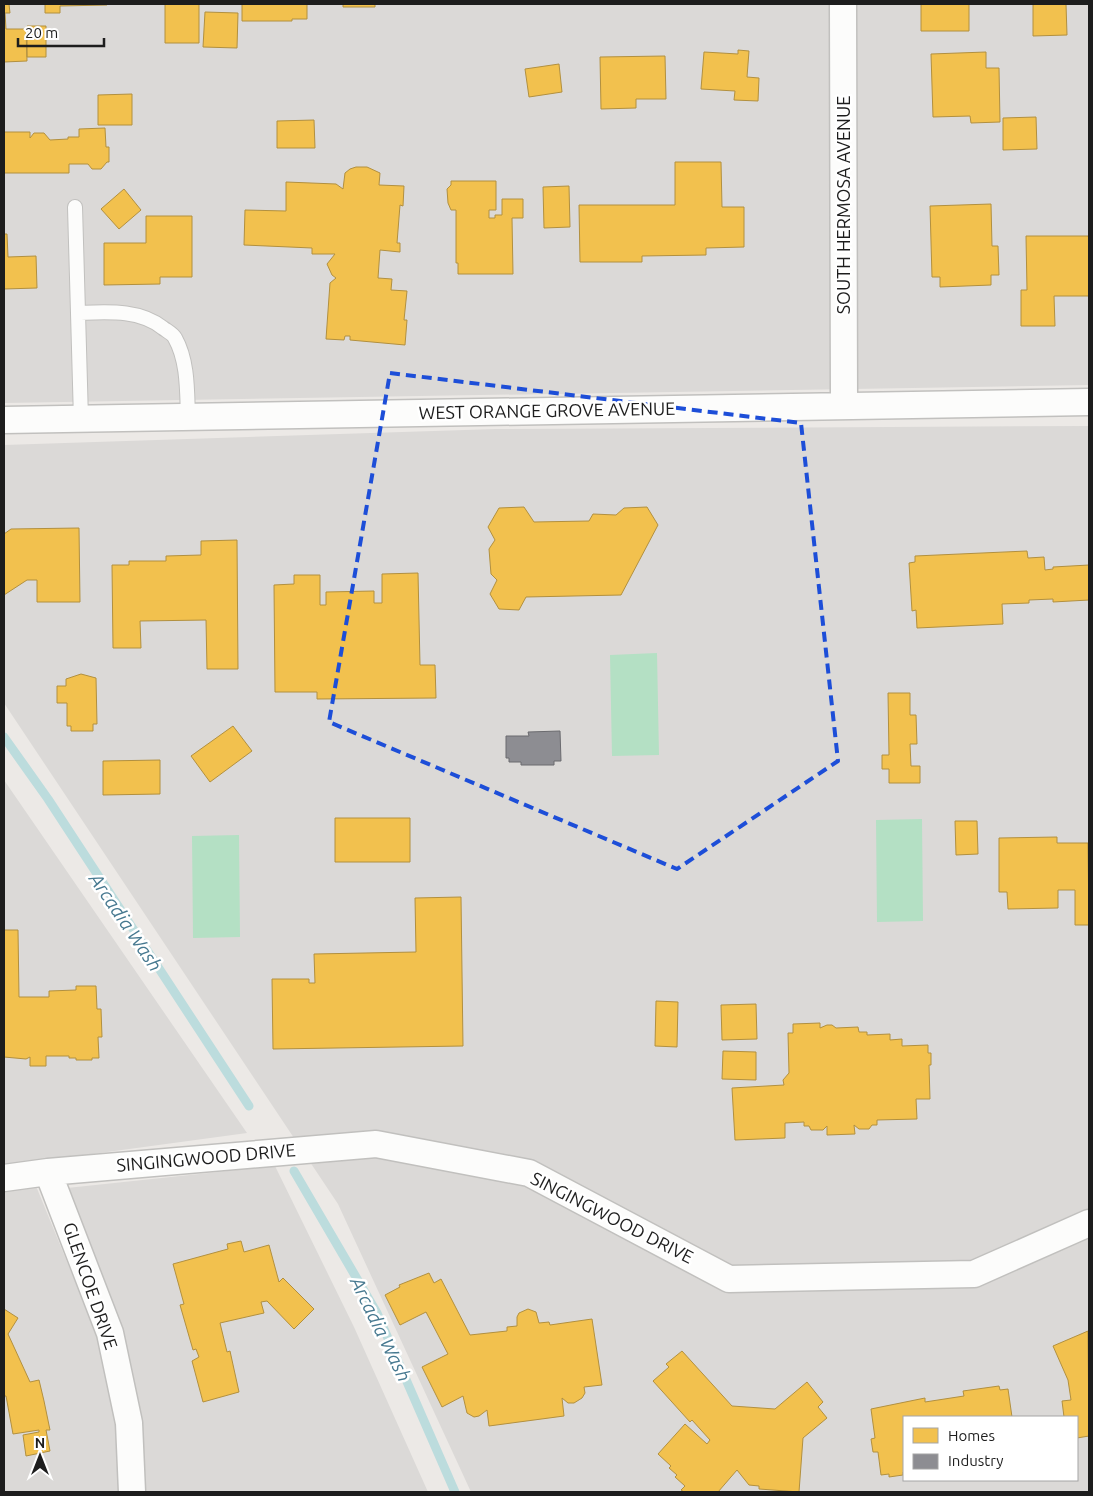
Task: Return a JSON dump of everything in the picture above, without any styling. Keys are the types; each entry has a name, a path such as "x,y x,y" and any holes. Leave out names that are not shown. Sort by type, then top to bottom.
{"street":[{"name":"SOUTH HERMOSA AVENUE","path":"843,4 844,406"},
{"name":"WEST ORANGE GROVE AVENUE","path":"4,420 1089,402"},
{"name":"SINGINGWOOD DRIVE","path":"4,1178 48,1172 376,1144 529,1173 728,1279 974,1274 1089,1223"},
{"name":"GLENCOE DRIVE","path":"48,1172 110,1334 129,1423 132,1492"}],"lane":[{"path":"75,207 81,419"},
{"path":"78,313 120,312 153,320 174,336 182,357 188,417"}],"highlighted area":[{"path":"390,373 801,423 838,761 677,869 329,722"}],"shaded area":[{"path":"4,4 1089,4 1089,385 4,403"},
{"path":"1089,426 1089,1492 471,1492 338,1204 4,703 4,445 496,429"},
{"path":"4,780 247,1133 4,1166"},
{"path":"275,1166 354,1327 428,1492 143,1492 67,1188"},
{"path":"36,1186 99,1340 116,1418 120,1492 4,1492 4,1191"}],"green space":[{"path":"657,653 659,755 612,756 610,655"},
{"path":"922,819 923,921 877,922 876,820"},
{"path":"239,835 240,937 193,938 192,836"}],"building: Homes":[{"path":"4,4 9,4 10,13 5,13 6,29 26,29 27,61 4,62"},
{"path":"45,4 107,5 60,6 60,13 45,13"},
{"path":"165,4 199,4 199,43 165,43"},
{"path":"242,4 307,4 307,19 292,19 292,21 242,21"},
{"path":"343,4 375,4 375,7 343,7"},
{"path":"921,4 969,4 969,31 921,31"},
{"path":"1033,4 1066,4 1067,35 1033,36"},
{"path":"205,12 238,13 237,48 203,47"},
{"path":"27,26 46,26 46,57 27,57"},
{"path":"738,50 749,51 747,77 759,78 758,101 734,100 735,91 701,89 704,52 738,54"},
{"path":"986,52 986,68 999,68 1000,122 971,123 970,116 933,117 931,54"},
{"path":"665,56 666,99 636,99 636,108 601,109 600,57"},
{"path":"559,64 562,92 529,97 525,69"},
{"path":"132,94 132,125 98,125 98,95"},
{"path":"1036,117 1037,149 1003,150 1003,118"},
{"path":"314,120 315,148 277,148 277,121"},
{"path":"105,128 106,147 109,147 109,162 101,169 92,169 88,164 69,164 69,173 4,173 4,132 30,132 30,138 34,133 44,133 50,140 79,137 79,129"},
{"path":"675,162 721,162 722,207 744,207 744,247 706,248 706,255 642,256 642,262 580,262 579,205 675,205"},
{"path":"356,167 367,167 380,173 379,185 404,186 403,206 400,205 397,243 400,243 400,252 380,250 378,278 392,279 391,290 407,291 404,320 407,320 405,345 350,340 350,336 345,336 344,340 326,339 330,283 336,278 332,275 327,264 335,254 312,254 312,248 244,245 245,210 286,211 286,182 336,184 343,189 345,173"},
{"path":"451,181 496,181 496,210 489,210 489,218 495,218 495,215 502,215 502,199 523,199 523,218 512,218 513,274 458,274 458,263 456,263 456,210 451,210 448,203 447,189 451,185"},
{"path":"569,186 570,227 544,228 543,187"},
{"path":"124,189 141,210 119,229 101,209"},
{"path":"991,204 992,246 998,246 999,275 991,275 991,285 940,287 940,277 932,277 930,206"},
{"path":"146,216 192,216 192,277 160,277 160,284 104,285 104,243 146,243"},
{"path":"4,234 7,234 8,257 36,256 37,288 4,289"},
{"path":"1026,236 1088,236 1089,238 1089,296 1054,296 1055,326 1021,326 1021,290 1027,290"},
{"path":"524,507 534,522 589,521 593,514 616,515 624,508 647,507 658,525 621,595 526,597 519,610 499,609 490,594 497,580 491,574 489,549 495,540 488,527 499,508"},
{"path":"79,528 80,602 37,602 37,580 27,580 4,595 4,534 11,529"},
{"path":"237,540 238,669 207,669 206,620 140,621 141,648 113,648 112,565 129,565 129,561 166,561 166,556 201,555 201,541"},
{"path":"1027,551 1028,558 1044,557 1045,570 1053,569 1053,567 1089,565 1089,600 1053,602 1053,599 1029,600 1029,603 1002,604 1003,624 917,628 916,610 912,611 909,563 915,562 915,556"},
{"path":"418,573 420,665 435,665 436,698 317,699 317,692 275,692 274,585 294,584 294,575 320,575 320,605 326,605 326,592 374,591 374,603 382,603 382,574"},
{"path":"81,674 96,678 97,724 93,724 93,731 71,731 71,726 67,726 67,703 57,703 57,686 66,686 66,679"},
{"path":"888,693 910,693 910,715 916,715 917,744 910,744 911,766 920,766 920,783 889,783 889,769 882,769 882,755 889,755"},
{"path":"233,726 252,751 210,782 191,756"},
{"path":"160,760 160,794 103,795 103,761"},
{"path":"335,818 410,818 410,862 335,862"},
{"path":"955,821 977,821 978,854 956,855"},
{"path":"1057,837 1057,843 1088,843 1089,925 1075,925 1075,890 1058,890 1058,908 1008,909 1007,892 999,892 999,838"},
{"path":"461,897 463,1046 273,1049 272,979 309,979 309,983 315,983 314,954 416,952 415,898"},
{"path":"4,930 18,930 19,997 49,997 49,991 76,990 76,986 96,986 97,1009 101,1009 102,1037 98,1037 99,1058 76,1060 76,1058 69,1058 69,1056 46,1056 46,1066 30,1066 30,1057 26,1059 4,1057"},
{"path":"656,1001 678,1002 677,1047 655,1046"},
{"path":"756,1004 757,1039 722,1040 721,1005"},
{"path":"820,1023 820,1028 827,1025 832,1025 836,1028 858,1027 859,1032 867,1032 867,1035 890,1034 890,1040 902,1039 902,1046 928,1045 928,1053 931,1053 931,1065 929,1065 930,1099 916,1099 917,1119 877,1120 877,1125 872,1125 869,1129 859,1129 854,1125 855,1134 827,1135 827,1126 823,1130 811,1130 809,1126 804,1126 804,1122 785,1123 785,1138 735,1140 732,1088 784,1085 783,1080 789,1073 788,1033 793,1033 793,1024"},
{"path":"723,1051 756,1052 756,1080 722,1079"},
{"path":"241,1241 244,1252 269,1245 279,1282 283,1278 314,1309 294,1329 267,1301 261,1302 264,1313 220,1323 227,1352 230,1351 239,1392 203,1402 192,1361 199,1357 196,1349 193,1350 180,1305 184,1304 173,1264 228,1249 227,1244"},
{"path":"429,1273 434,1283 441,1279 470,1335 507,1331 507,1327 517,1326 519,1313 528,1309 536,1312 539,1323 549,1322 550,1325 592,1319 602,1385 584,1387 585,1393 582,1398 574,1403 568,1403 562,1398 564,1416 489,1426 487,1410 474,1417 467,1413 463,1396 442,1407 422,1367 448,1354 426,1312 400,1325 385,1295 400,1287 399,1285"},
{"path":"4,1309 18,1318 8,1334 30,1382 39,1380 50,1430 46,1430 50,1451 26,1456 23,1435 39,1432 39,1430 13,1434 6,1396 4,1396"},
{"path":"1088,1331 1089,1436 1078,1438 1078,1416 1064,1416 1062,1401 1071,1400 1068,1380 1053,1346"},
{"path":"682,1351 732,1406 775,1409 807,1382 823,1402 818,1407 827,1418 803,1438 799,1492 759,1489 759,1486 749,1485 737,1470 718,1492 684,1492 681,1490 685,1486 675,1477 677,1475 669,1468 671,1466 658,1454 685,1424 707,1444 710,1440 692,1420 690,1422 653,1381 669,1367 666,1364"},
{"path":"999,1386 1000,1390 1008,1389 1012,1416 903,1416 903,1475 889,1477 889,1474 881,1475 878,1452 873,1452 871,1439 875,1438 871,1409 925,1398 925,1402 964,1396 963,1391"}],"building: Industry":[{"path":"560,731 561,761 554,761 554,765 521,765 521,762 509,762 509,758 506,758 506,736 529,736 528,732"}],"waterway":[{"name":"Arcadia Wash","path":"4,737 48,799 249,1106"},
{"name":"Arcadia Wash","path":"294,1171 377,1313 455,1492"}]}
